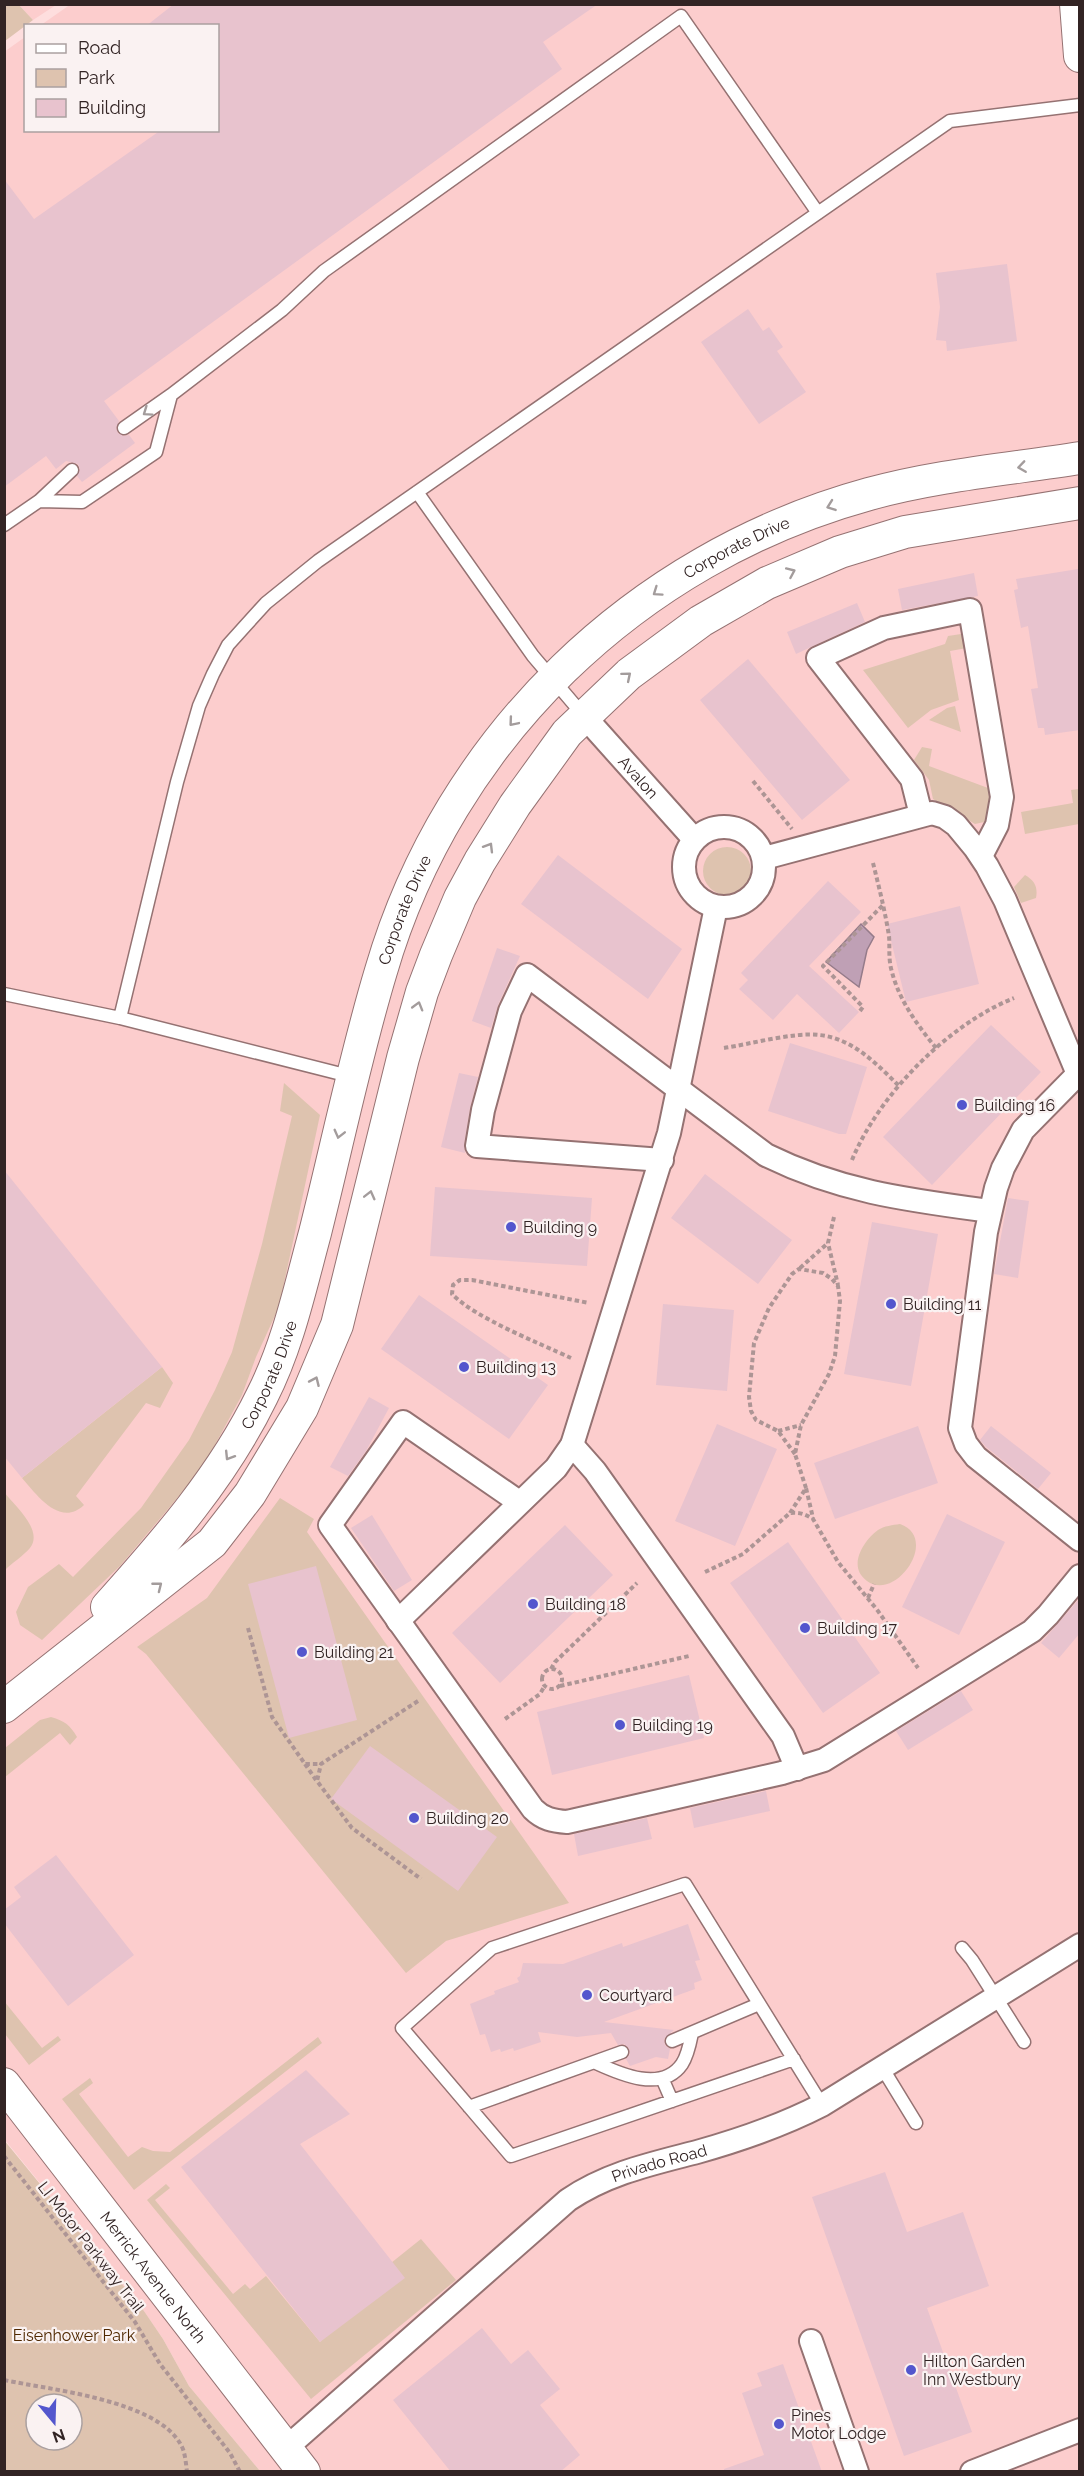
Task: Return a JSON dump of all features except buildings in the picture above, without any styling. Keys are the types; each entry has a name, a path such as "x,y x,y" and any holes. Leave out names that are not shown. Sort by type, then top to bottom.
{"main road":[{"path":"1076,4 1080,56"},
{"name":"Corporate Drive","path":"46,1674 186,1518 225,1462 263,1396 276,1367 296,1306 382,967 396,924 436,837 475,773 498,741 552,678 606,630 691,569 782,526 870,494 937,479 1080,458"},
{"name":"Corporate Drive","path":"4,1707 212,1543 250,1494 288,1433 315,1382 337,1325 403,1058 422,992 460,898 515,805 554,749 584,716 629,674 701,621 742,596 804,566 905,532 1080,503"},
{"path":"354,1077 363,1079 378,1076 403,1058"},
{"name":"Merrick Avenue North","path":"4,2084 294,2460"}],"street":[{"path":"921,815 912,778 818,658 884,628 970,610 1002,797 997,825 981,856"},
{"name":"Avalon","path":"584,716 694,839"},
{"path":"764,858 932,813 950,820 981,856 1005,900 1078,1074 1023,1130 1003,1168 990,1211 960,1428 966,1444 975,1457 1080,1540"},
{"path":"719,827 736,829 752,838 764,858 764,875 757,892 751,898 735,906 716,907 697,898 686,882 683,864 685,855 694,839 708,830 719,827"},
{"path":"398,1621 556,1468 572,1445 662,1160 680,1088 716,907"},
{"path":"662,1160 477,1146 483,1110 510,1011 527,975 680,1088 756,1148 809,1175 879,1195 990,1211"},
{"path":"519,1502 404,1422 330,1525 533,1809 548,1820 567,1822 797,1769 836,1754 1022,1637 1048,1615 1080,1576"},
{"path":"572,1445 595,1471 783,1736 797,1769"},
{"name":"Privado Road","path":"294,2460 568,2200 581,2191 612,2175 739,2138 798,2117 883,2069 1080,1945"},
{"path":"811,2341 857,2472"},
{"path":"972,2472 1080,2430"}],"lane":[{"path":"124,428 282,310 324,271 681,16 818,213"},
{"path":"120,1018 199,706 228,645 266,603 291,582 417,492 950,121 1080,105"},
{"path":"39,501 82,502 156,452 171,395"},
{"path":"4,525 39,501 72,470"},
{"path":"417,492 532,656 584,716"},
{"path":"4,994 120,1018 354,1077"},
{"path":"794,2059 511,2156 402,2028 492,1948 685,1884 794,2059 822,2105"},
{"path":"962,1948 997,1997 1024,2042"},
{"path":"672,2041 759,2004"},
{"path":"596,2063 637,2078 649,2080 662,2078 681,2066 687,2054 692,2033"},
{"path":"469,2107 622,2052"},
{"path":"883,2069 916,2123"},
{"path":"662,2078 672,2101"}],"path":[{"path":"753,781 795,832"},
{"path":"873,863 889,937 888,953 897,988 923,1032 936,1048"},
{"path":"860,1011 863,1007 823,966 883,904"},
{"path":"852,1160 862,1136 875,1115 936,1048 966,1023 996,1005 1014,998"},
{"path":"724,1048 806,1035 820,1035 841,1040 855,1048 875,1062 899,1086"},
{"path":"795,1454 801,1425 829,1374 835,1356 840,1300 828,1243 834,1217"},
{"path":"828,1243 792,1274 769,1308 754,1343 749,1397 751,1411 756,1420 778,1431 795,1454 813,1519 838,1562 868,1598 918,1668"},
{"path":"799,1269 823,1274 838,1286"},
{"path":"571,1358 482,1315 459,1301 452,1294 453,1285 460,1280 472,1280 589,1303"},
{"path":"778,1431 801,1425"},
{"path":"705,1572 743,1554 790,1513 806,1488"},
{"path":"790,1513 798,1512 813,1519"},
{"path":"506,1719 540,1694 544,1687 543,1674 551,1669 555,1662 637,1582"},
{"path":"868,1598 874,1584"},
{"path":"248,1628 272,1717 352,1828 421,1879"},
{"path":"544,1687 555,1689 689,1656"},
{"path":"551,1669 558,1671 561,1676 560,1686"},
{"path":"305,1764 321,1764 418,1701"},
{"path":"317,1781 321,1764"},
{"name":"LI Motor Parkway Trail","path":"4,2156 135,2322 160,2364 230,2453 240,2472"},
{"path":"4,2380 121,2404 157,2419 182,2445 187,2472"}],"shaded area":[{"path":"71,4 1076,5 1080,56 1079,2471 260,2471 189,2386 163,2339 144,2311 5,2140 4,52 24,38 24,132 219,132 219,24 42,24"},
{"path":"19,5 56,5 33,20"},
{"path":"861,924 874,937 867,950 859,987 826,962"}],"green space":[{"path":"5,4 19,5 33,20 24,24 24,27 5,41"},
{"path":"961,634 967,648 950,651 959,700 931,710 908,728 863,670 945,644 948,636"},
{"path":"955,706 961,732 929,720 947,708"},
{"path":"922,747 932,749 929,766 988,788 991,816 984,822 975,824 933,799 929,780 914,760"},
{"path":"1079,789 1079,824 1025,834 1021,812 1073,803 1071,790"},
{"path":"727,847 744,854 751,871 744,888 727,895 710,888 703,871 710,854"},
{"path":"1025,875 1035,885 1036,898 1021,903 1014,887"},
{"path":"284,1083 320,1115 279,1307 256,1357 242,1395 203,1467 120,1566 42,1640 20,1625 16,1612 28,1587 59,1564 73,1577 141,1508 189,1440 232,1352 262,1244 292,1116 280,1111"},
{"path":"162,1367 173,1383 160,1408 146,1403 76,1496 84,1505 75,1511 66,1513 58,1511 41,1500 22,1478"},
{"path":"4,1492 26,1518 33,1533 30,1548 5,1570"},
{"path":"280,1498 314,1519 307,1532 569,1903 446,1941 406,1973 146,1654 137,1647 207,1598"},
{"path":"900,1524 911,1531 916,1542 915,1554 909,1566 901,1576 890,1583 878,1585 867,1581 858,1569 859,1554 863,1547 878,1530"},
{"path":"51,1717 67,1724 77,1737 70,1745 60,1733 5,1777 5,1748 40,1720"},
{"path":"4,2001 42,2048 58,2036 61,2040 29,2065 5,2034"},
{"path":"318,2037 322,2043 134,2190 62,2099 90,2078 93,2083 79,2094 128,2157 142,2147 153,2151 170,2152"},
{"name":"Eisenhower Park","path":"4,2140 144,2311 163,2339 189,2386 260,2471 5,2471"},
{"path":"166,2184 170,2188 155,2200 233,2294 245,2284 250,2289 266,2276 320,2342 391,2263 421,2239 456,2280 311,2399 147,2200"}],"place":[{"name":"Building 16","path":"962,1105"},
{"name":"Building 9","path":"511,1227"},
{"name":"Building 11","path":"891,1304"},
{"name":"Building 13","path":"464,1367"},
{"name":"Building 18","path":"533,1604"},
{"name":"Building 17","path":"805,1628"},
{"name":"Building 21","path":"302,1652"},
{"name":"Building 19","path":"620,1725"},
{"name":"Building 20","path":"414,1818"},
{"name":"Courtyard","path":"587,1995"},
{"name":"Hilton Garden Inn Westbury","path":"911,2370"},
{"name":"Pines Motor Lodge","path":"779,2424"}]}
